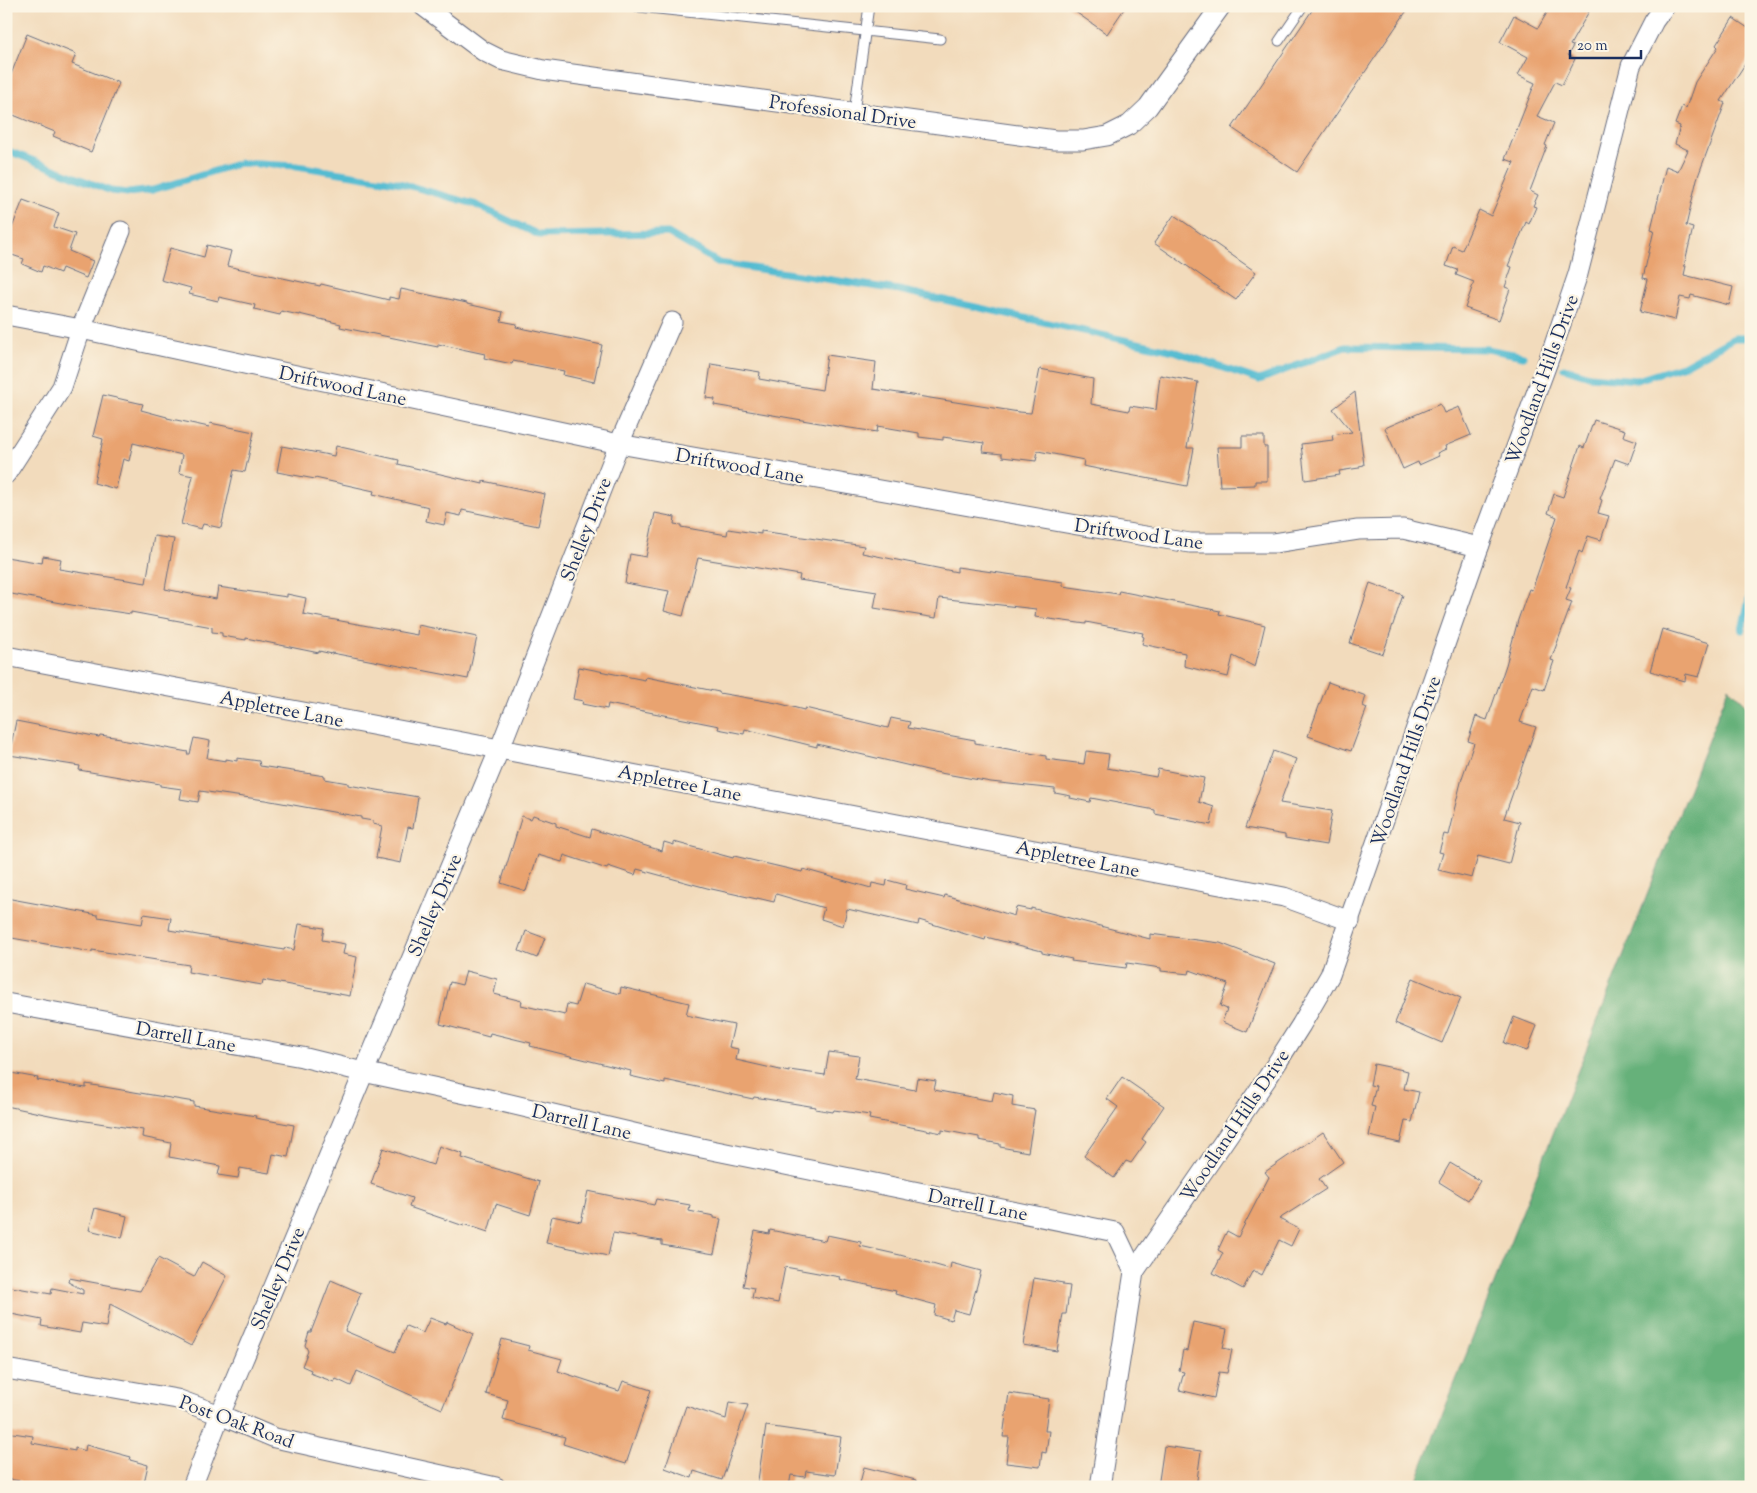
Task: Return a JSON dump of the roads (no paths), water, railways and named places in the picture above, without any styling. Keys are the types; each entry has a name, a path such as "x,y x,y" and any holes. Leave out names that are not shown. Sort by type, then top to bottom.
{"street":[{"name":"Professional Drive","path":"423,6 483,51 501,60 543,70 1055,140 1083,140 1107,136 1129,125 1148,107 1221,6"},
{"name":"Woodland Hills Drive","path":"1100,1487 1134,1272 1268,1077 1330,975 1479,547 1554,346 1578,274 1631,66 1654,21 1665,6"},
{"path":"6,474 62,387 82,329 121,231"},
{"name":"Driftwood Lane","path":"6,315 82,329 619,444 1083,526 1190,543 1274,543 1358,530 1403,529 1479,547"},
{"name":"Shelley Drive","path":"192,1487 220,1415 500,748 619,444 672,322"},
{"name":"Appletree Lane","path":"6,656 1284,897 1350,921"},
{"name":"Darrell Lane","path":"6,1002 302,1057 363,1072 490,1098 672,1142 1115,1232 1134,1272"},
{"name":"Post Oak Road","path":"6,1369 177,1399 275,1438 496,1487"}],"lane":[{"path":"630,6 940,39"},
{"path":"854,112 869,6"},
{"path":"1278,41 1303,6"}],"waterway":[{"path":"6,150 111,191 128,193 153,190 240,163 297,166 396,182 474,204 539,235 668,233 719,263 899,290 1174,351 1259,380 1345,347 1487,349 1523,356"},
{"path":"1564,368 1589,376 1637,380 1685,365 1734,338 1751,338"},
{"path":"1742,630 1751,590"}]}
